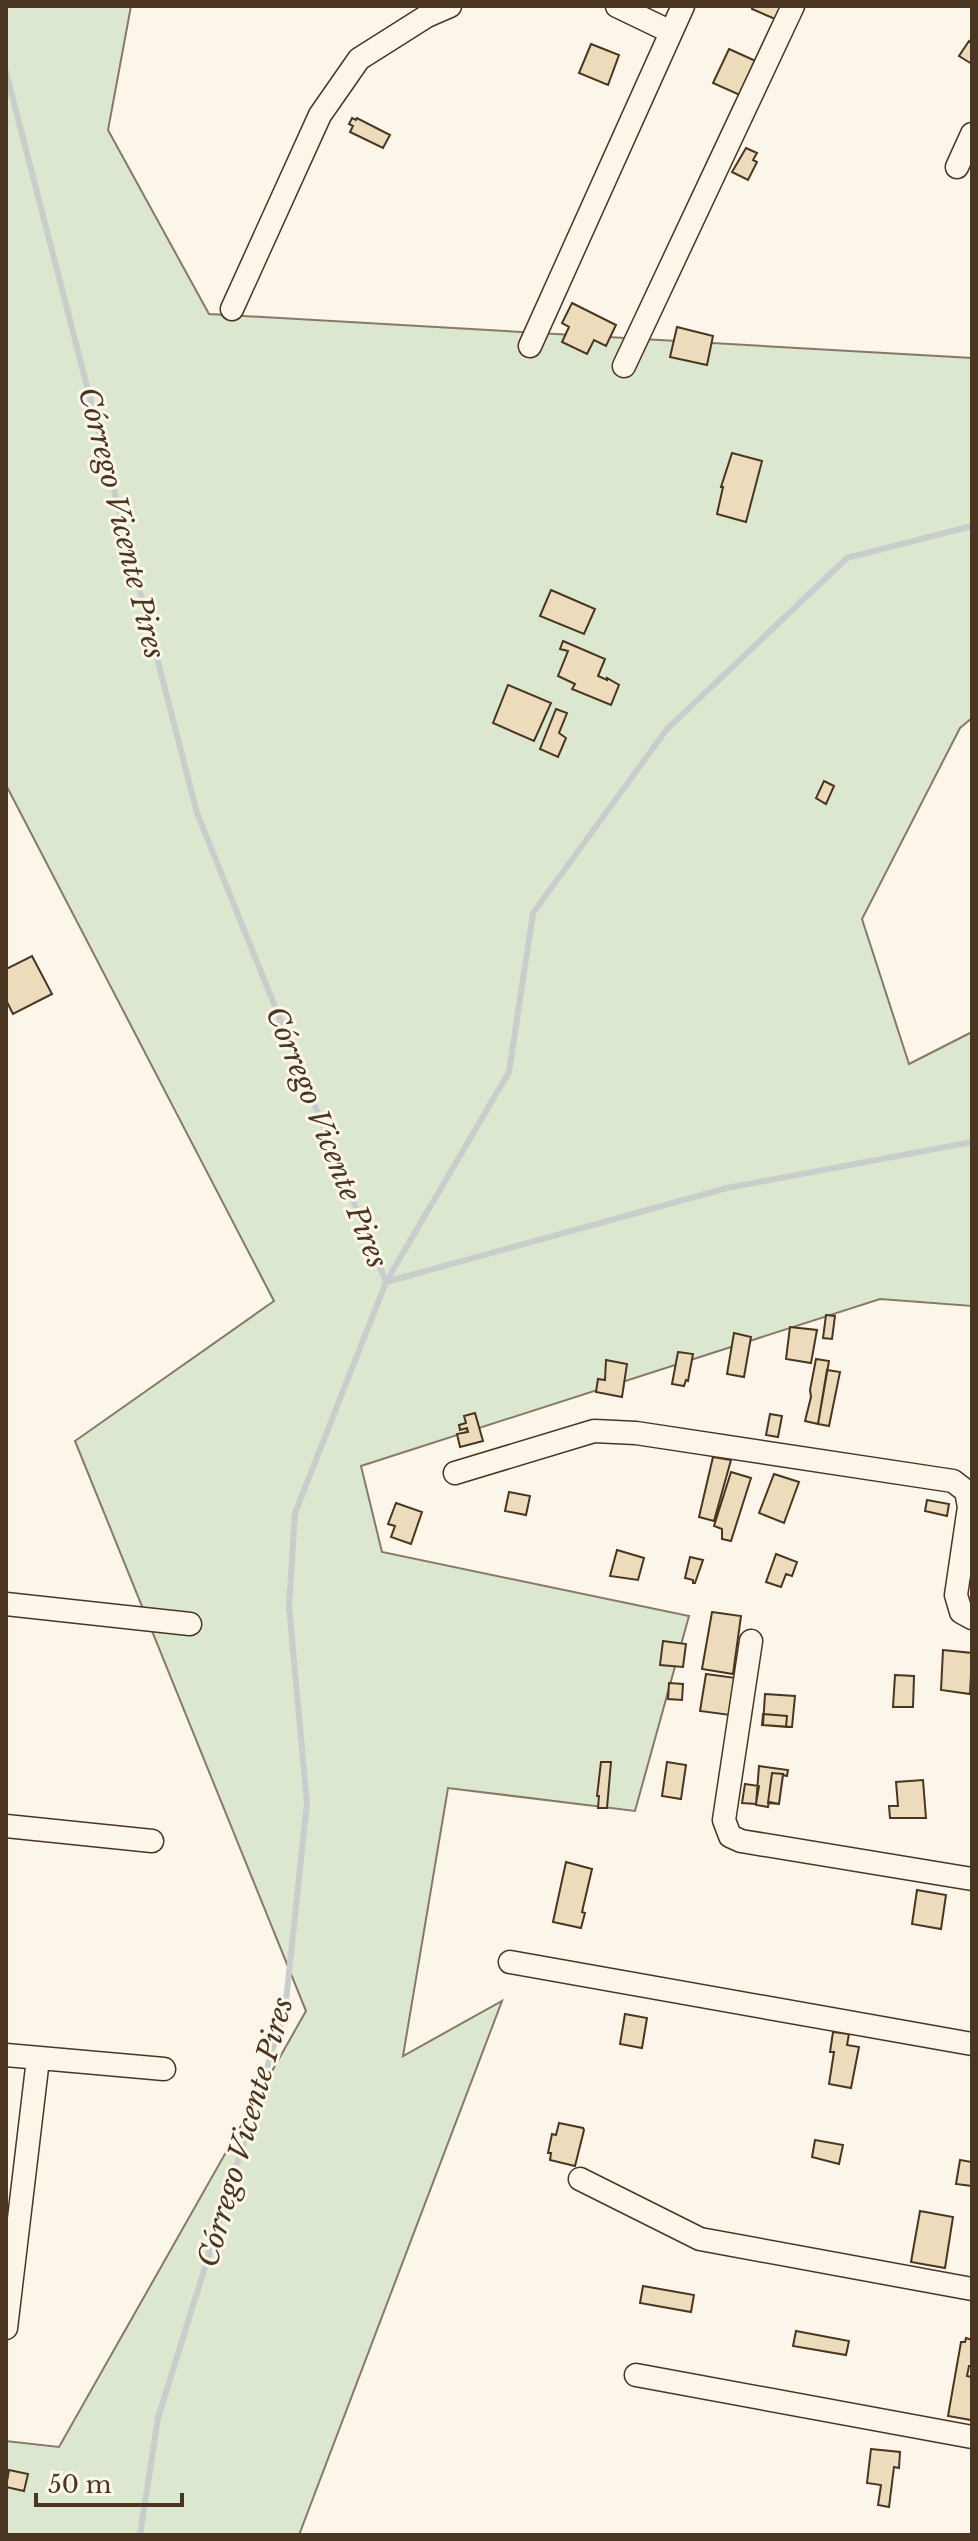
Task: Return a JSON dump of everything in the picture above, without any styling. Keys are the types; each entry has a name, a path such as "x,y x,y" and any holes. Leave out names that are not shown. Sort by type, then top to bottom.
{"street":[{"path":"232,309 320,115 359,59 427,16 450,6"},
{"path":"617,6 671,32"},
{"path":"530,346 683,6"},
{"path":"624,366 793,6"},
{"path":"957,167 972,134"},
{"path":"455,1473 594,1431 636,1433 953,1481 966,1491 969,1507 956,1595 961,1612 972,1618"},
{"path":"6,1604 190,1624"},
{"path":"751,1641 724,1820 730,1836 741,1841 972,1879"},
{"path":"6,1826 152,1841"},
{"path":"510,1962 972,2044"},
{"path":"6,2055 164,2069"},
{"path":"6,2328 38,2059"},
{"path":"580,2179 700,2239 972,2289"},
{"path":"636,2375 972,2437"}],"green space":[{"path":"6,6 131,6 108,130 209,314 972,358 972,718 960,728 862,919 909,1064 972,1032 972,1306 880,1299 361,1466 382,1552 689,1616 635,1811 448,1788 403,2056 502,2001 299,2535 6,2535 6,2441 59,2447 306,2011 75,1441 274,1301 6,785"}],"building":[{"path":"753,6 789,6 782,22 752,9"},
{"path":"969,41 972,44 972,64 959,56"},
{"path":"591,44 619,55 608,85 579,73"},
{"path":"729,49 758,62 742,96 713,83"},
{"path":"352,118 390,135 383,148 350,132"},
{"path":"746,148 757,153 753,160 757,162 748,180 732,172"},
{"path":"572,303 616,325 606,346 594,340 587,354 562,342 569,327 562,323"},
{"path":"677,327 713,336 707,365 670,357"},
{"path":"732,453 762,461 746,522 717,514 721,487"},
{"path":"551,590 595,609 584,634 540,616"},
{"path":"563,641 605,659 598,676 619,685 611,705 572,689 575,684 558,676 568,651 560,649"},
{"path":"508,685 551,703 534,741 493,723"},
{"path":"556,709 567,713 559,733 566,738 558,757 540,749"},
{"path":"824,781 834,786 826,804 816,798"},
{"path":"32,956 52,994 13,1014 6,1000 6,969"},
{"path":"826,1315 835,1316 832,1339 823,1338"},
{"path":"790,1327 817,1330 811,1363 786,1359"},
{"path":"734,1333 751,1337 744,1377 727,1374"},
{"path":"678,1352 693,1354 688,1381 684,1386 672,1384"},
{"path":"816,1359 829,1361 818,1424 805,1421"},
{"path":"606,1360 627,1364 622,1397 596,1392 598,1379 605,1380"},
{"path":"827,1370 840,1372 829,1426 818,1424"},
{"path":"475,1413 483,1441 460,1447 457,1434 468,1432 467,1428 460,1430 459,1425 466,1423 464,1416"},
{"path":"770,1414 782,1416 778,1437 766,1435"},
{"path":"713,1457 731,1460 714,1521 699,1517"},
{"path":"731,1472 751,1478 731,1541 722,1539 722,1529 714,1526"},
{"path":"774,1474 799,1482 784,1523 759,1513"},
{"path":"509,1492 530,1496 526,1515 505,1511"},
{"path":"927,1500 949,1504 947,1516 925,1511"},
{"path":"396,1503 422,1512 411,1544 391,1537 395,1526 388,1524"},
{"path":"617,1550 644,1558 638,1580 610,1576"},
{"path":"776,1554 797,1562 792,1576 786,1574 781,1587 766,1582"},
{"path":"690,1557 703,1560 695,1583 685,1578"},
{"path":"712,1612 741,1616 733,1674 702,1669"},
{"path":"663,1641 686,1644 683,1667 660,1665"},
{"path":"943,1650 972,1653 970,1694 941,1690"},
{"path":"706,1674 736,1678 730,1715 700,1711"},
{"path":"895,1675 914,1676 913,1707 893,1707"},
{"path":"669,1683 683,1684 682,1700 668,1699"},
{"path":"765,1694 795,1696 792,1727 763,1725"},
{"path":"763,1714 787,1716 786,1727 762,1725"},
{"path":"601,1762 611,1762 607,1808 598,1808"},
{"path":"667,1762 686,1765 681,1799 662,1796"},
{"path":"759,1766 788,1770 787,1776 783,1775 779,1804 769,1802 768,1807 756,1805"},
{"path":"772,1773 783,1774 779,1804 768,1803"},
{"path":"923,1780 926,1818 890,1818 889,1806 898,1806 896,1782"},
{"path":"745,1784 759,1786 756,1804 742,1803"},
{"path":"566,1862 592,1869 581,1928 553,1922"},
{"path":"917,1890 946,1895 941,1929 912,1924"},
{"path":"625,2014 647,2018 642,2048 620,2044"},
{"path":"833,2032 849,2034 847,2045 859,2047 851,2088 829,2084 834,2052 830,2052"},
{"path":"559,2123 584,2130 575,2166 550,2160 551,2153 548,2153 552,2134 556,2135"},
{"path":"815,2140 843,2145 839,2164 812,2157"},
{"path":"960,2160 972,2162 972,2186 956,2184"},
{"path":"920,2211 953,2217 945,2268 911,2262"},
{"path":"643,2286 694,2295 691,2312 640,2303"},
{"path":"796,2331 849,2341 846,2355 793,2346"},
{"path":"966,2338 972,2340 972,2366 969,2366 967,2376 972,2377 971,2420 948,2416 961,2342 965,2342"},
{"path":"871,2449 900,2452 899,2468 894,2467 889,2507 878,2505 881,2485 867,2483"},
{"path":"9,2470 28,2474 24,2491 6,2487"}],"waterway":[{"name":"Córrego Vicente Pires","path":"6,72 197,813 386,1282 295,1513 289,1606 307,1803 285,2010 158,2418 140,2535"},
{"path":"386,1282 509,1072 533,913 667,729 847,558 972,526"},
{"path":"386,1282 727,1188 972,1142"}]}
